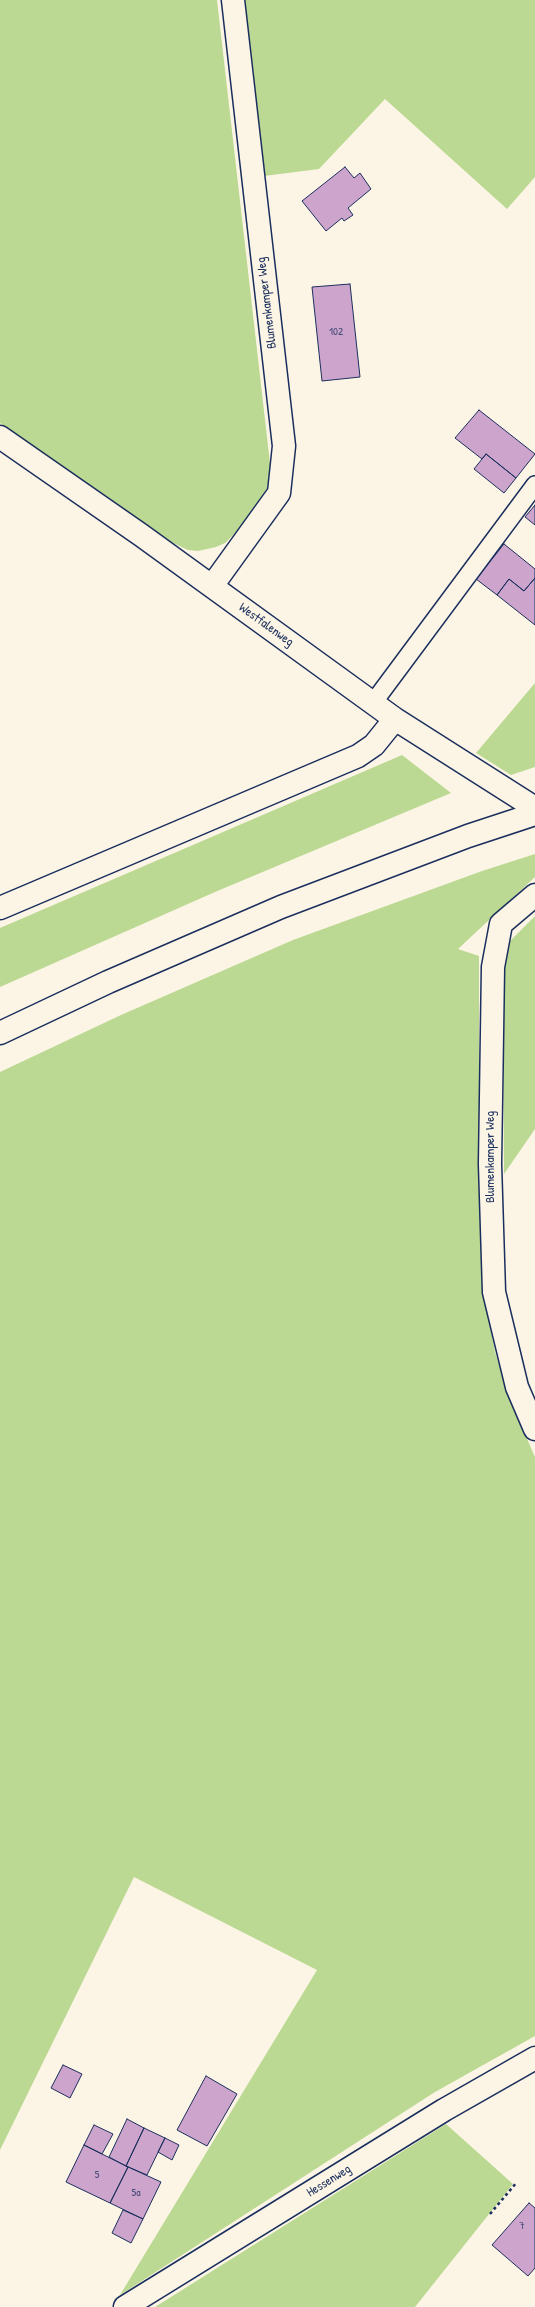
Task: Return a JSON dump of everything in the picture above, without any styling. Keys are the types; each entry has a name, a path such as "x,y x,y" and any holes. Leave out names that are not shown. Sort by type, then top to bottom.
{"street":[{"name":"Blumenkamper Weg","path":"212,586 279,493 284,446 233,0"},
{"name":"Westfalenweg","path":"0,437 212,586 395,720 535,808"},
{"path":"0,908 358,756 374,745 395,720"},
{"path":"0,1033 108,982 281,907 468,836 535,814"},
{"name":"Blumenkamper Weg","path":"535,895 501,924 493,967 490,1164 494,1292 517,1387 535,1429"},
{"name":"Hessenweg","path":"125,2307 444,2110 535,2058"}],"lane":[{"path":"373,703 535,485"}],"path":[{"path":"490,2214 517,2182"}],"green space":[{"path":"0,0 217,0 272,481 238,530 225,543 216,547 198,551 188,550 171,542 0,423"},
{"path":"245,0 535,0 535,177 507,209 385,99 319,169 264,176"},
{"path":"535,683 535,767 511,775 476,753"},
{"path":"402,755 451,793 215,892 0,987 0,928"},
{"path":"535,854 535,877 458,949 479,956 479,1162 484,1293 495,1352 510,1400 535,1457 535,2036 435,2092 120,2295 317,1970 134,1877 0,2150 0,1072 121,1015 293,940 482,871"},
{"path":"535,916 535,1129 504,1174 504,956 511,940"},
{"path":"446,2124 513,2184 415,2307 155,2307"}],"building":[{"path":"345,167 354,178 360,173 371,189 348,208 353,215 344,221 342,218 326,231 302,201"},
{"path":"350,284 360,377 322,381 312,287"},
{"path":"479,410 535,454 516,478 486,454 482,459 455,438"},
{"path":"486,454 516,478 504,493 474,469"},
{"path":"535,505 535,525 525,517"},
{"path":"504,544 535,569 535,578 524,591 509,579 497,595 476,579"},
{"path":"535,578 535,625 497,595 509,579 524,591"},
{"path":"63,2065 82,2074 70,2098 51,2088"},
{"path":"206,2076 237,2094 207,2146 177,2130"},
{"path":"127,2119 144,2128 126,2166 109,2157"},
{"path":"94,2125 113,2134 102,2154 84,2145"},
{"path":"144,2128 165,2138 147,2175 126,2166"},
{"path":"165,2138 179,2145 172,2160 158,2152"},
{"path":"84,2145 128,2167 110,2203 66,2182"},
{"path":"126,2166 161,2182 143,2219 110,2203 128,2167"},
{"path":"529,2203 535,2208 535,2268 528,2276 492,2245"},
{"path":"123,2210 143,2219 131,2243 112,2233"}]}
